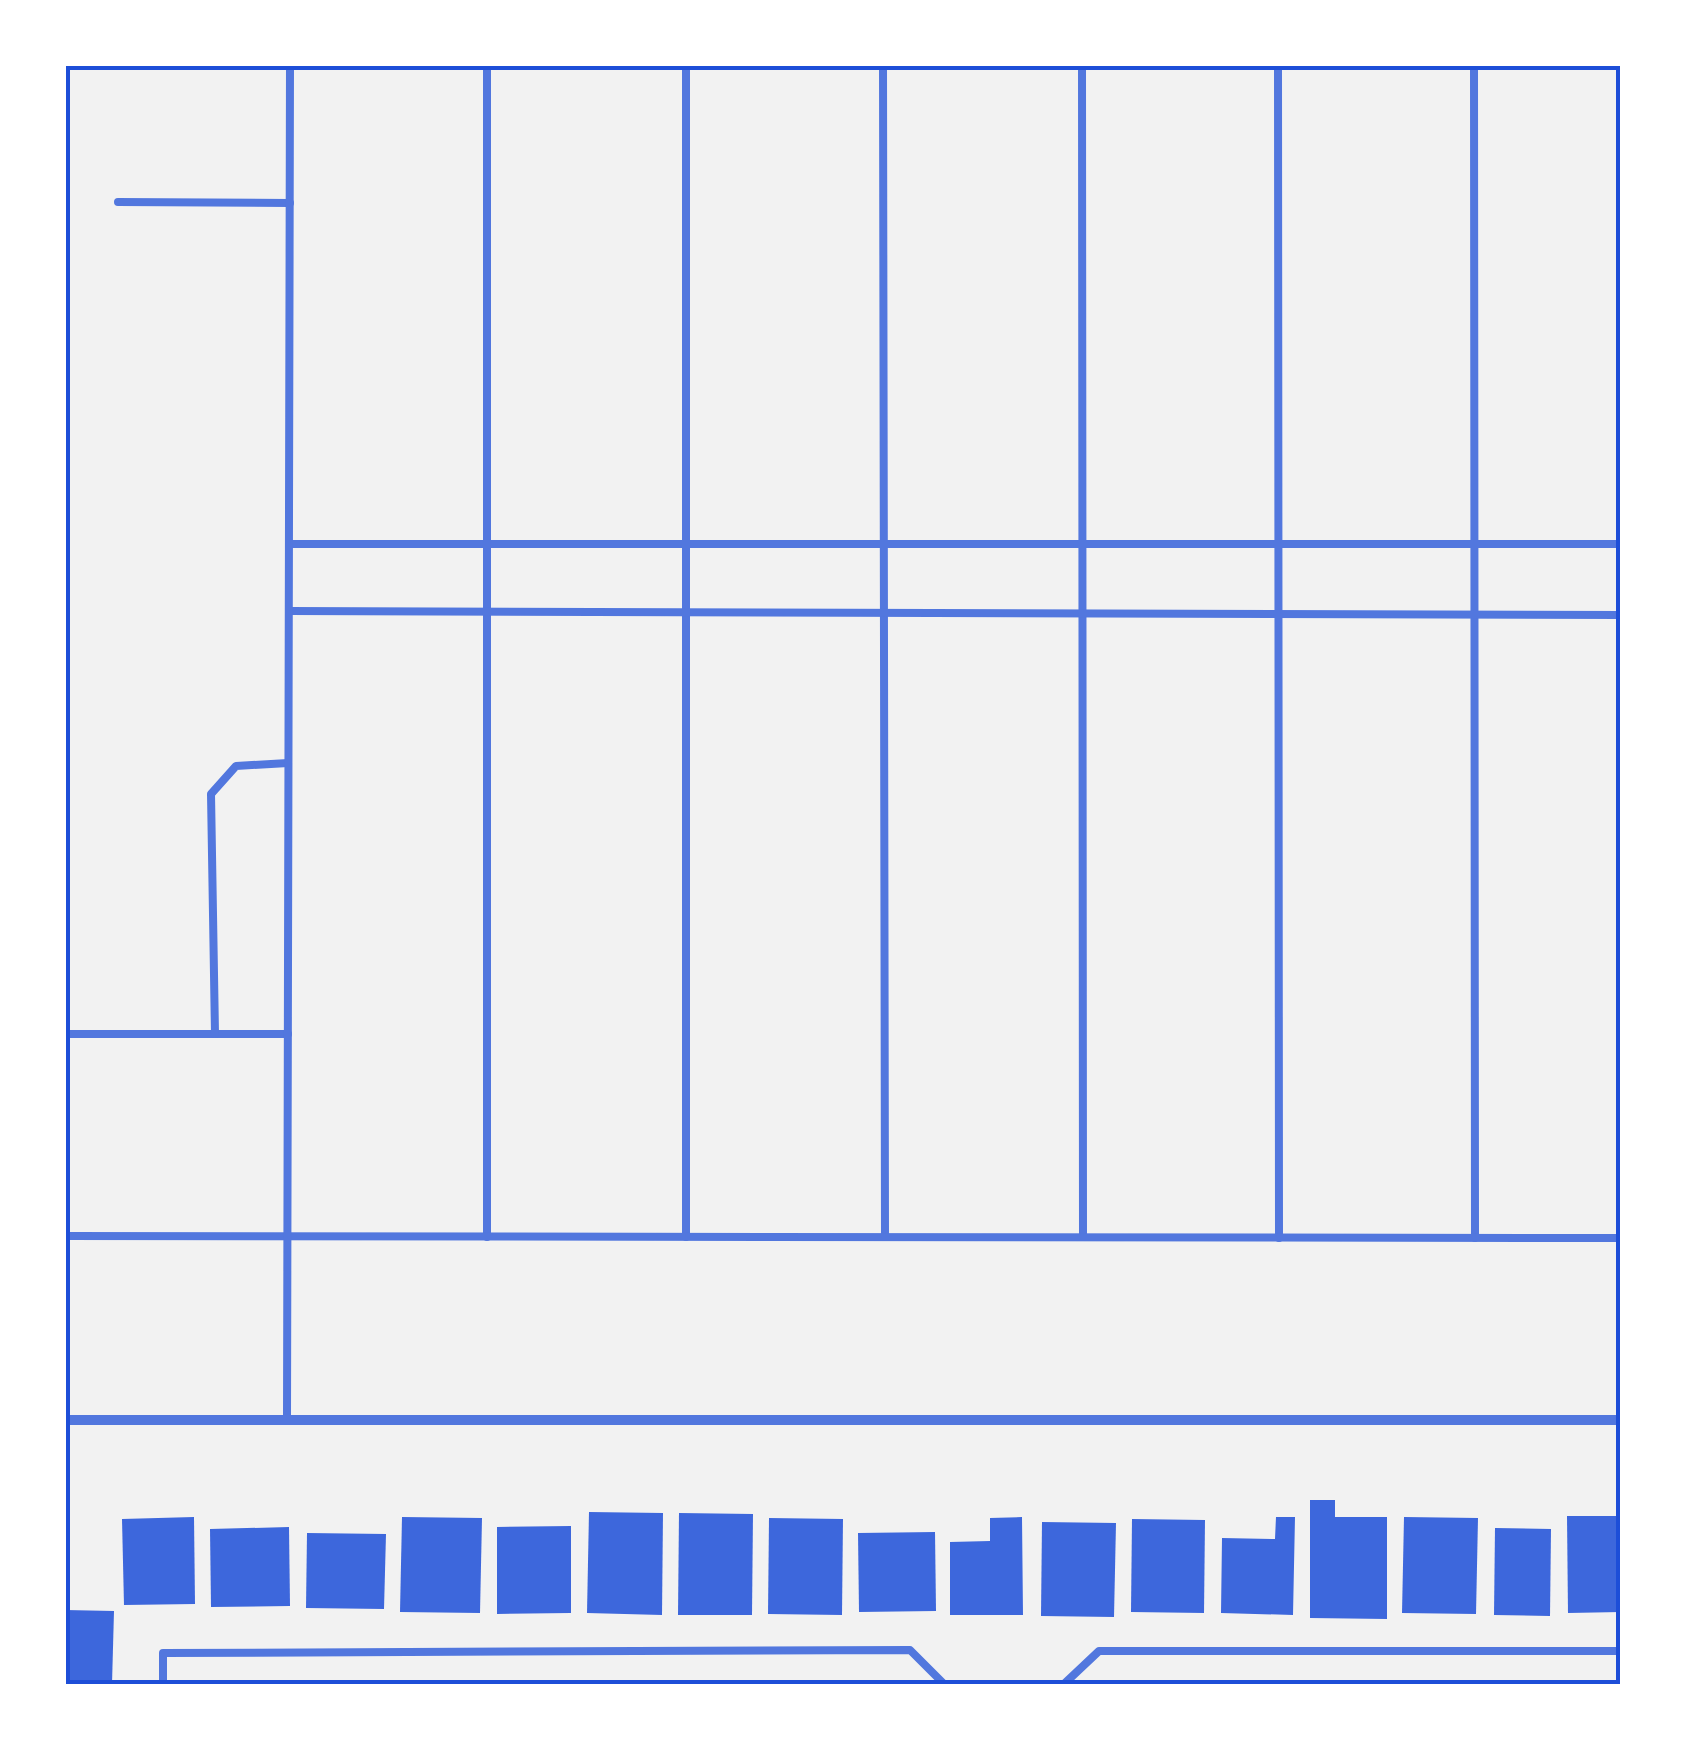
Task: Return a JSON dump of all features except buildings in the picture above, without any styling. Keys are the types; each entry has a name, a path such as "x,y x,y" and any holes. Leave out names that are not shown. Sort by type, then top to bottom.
{"street":[{"path":"65,1420 1621,1420"}],"lane":[{"path":"286,1420 290,65"},
{"path":"487,65 488,1237"},
{"path":"686,65 686,1237"},
{"path":"882,65 885,1237"},
{"path":"1082,65 1083,1237"},
{"path":"1278,65 1279,1238"},
{"path":"1474,65 1475,1238"},
{"path":"118,202 290,203"},
{"path":"288,544 1621,544"},
{"path":"288,611 1621,614"},
{"path":"216,1034 211,794 236,766 288,763"},
{"path":"65,1034 288,1034"},
{"path":"65,1236 1621,1238"},
{"path":"163,1684 163,1653 910,1650 944,1684"},
{"path":"1064,1684 1100,1651 1621,1652"}]}
